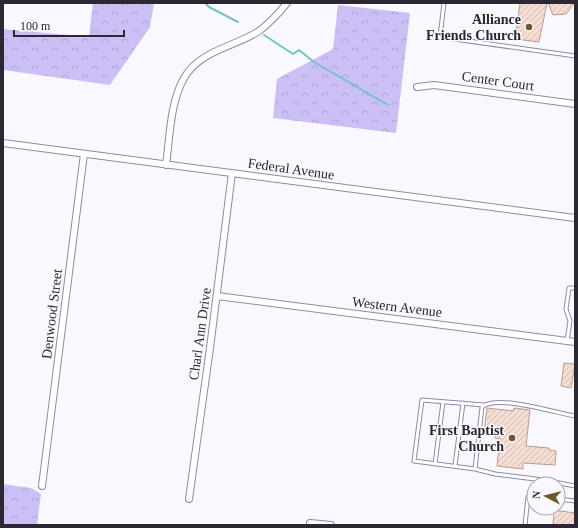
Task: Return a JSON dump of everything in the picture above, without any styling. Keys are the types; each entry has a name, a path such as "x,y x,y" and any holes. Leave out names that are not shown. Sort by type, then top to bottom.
{"street":[{"path":"166,165 174,107 180,86 185,76 195,65 207,56 258,31 270,22 287,3"},
{"name":"Center Court","path":"417,87 434,85 575,104"},
{"name":"Federal Avenue","path":"3,143 575,218"},
{"name":"Denwood Street","path":"42,486 84,154"},
{"name":"Charl Ann Drive","path":"189,499 217,296 232,173"},
{"name":"Western Avenue","path":"217,296 575,342"},
{"path":"310,523 331,525"}],"lane":[{"path":"444,3 440,37 575,56"},
{"path":"567,341 570,321 566,309 569,288 575,288"},
{"path":"575,416 562,414 539,407 501,403 486,404 483,406 422,400 414,461 475,469 495,474 575,486"},
{"path":"435,464 444,402"},
{"path":"455,466 463,403"},
{"path":"475,469 483,406"}],"green space":[{"path":"93,3 154,3 150,27 110,85 3,70 3,29 89,37"},
{"path":"338,5 410,13 396,133 273,118 277,79 333,49"},
{"path":"3,484 31,488 41,494 37,525 3,525"}],"building":[{"name":"Alliance Friends Church","path":"520,3 547,3 539,42 515,39"},
{"path":"548,3 574,3 566,14 553,15"},
{"path":"564,363 575,364 571,388 561,386"},
{"name":"First Baptist Church","path":"487,408 513,411 514,408 530,410 526,446 549,448 549,450 556,451 555,465 523,463 523,469 497,466 500,439 495,438 495,433 484,432"},
{"path":"566,512 575,513 575,525 553,525 554,516 566,516"}],"waterway":[{"path":"205,3 209,7 238,22"},
{"path":"264,35 293,54 299,50 314,62 388,105"}],"place":[{"name":"Alliance Friends Church","path":"529,27"},
{"name":"First Baptist Church","path":"512,438"}]}
